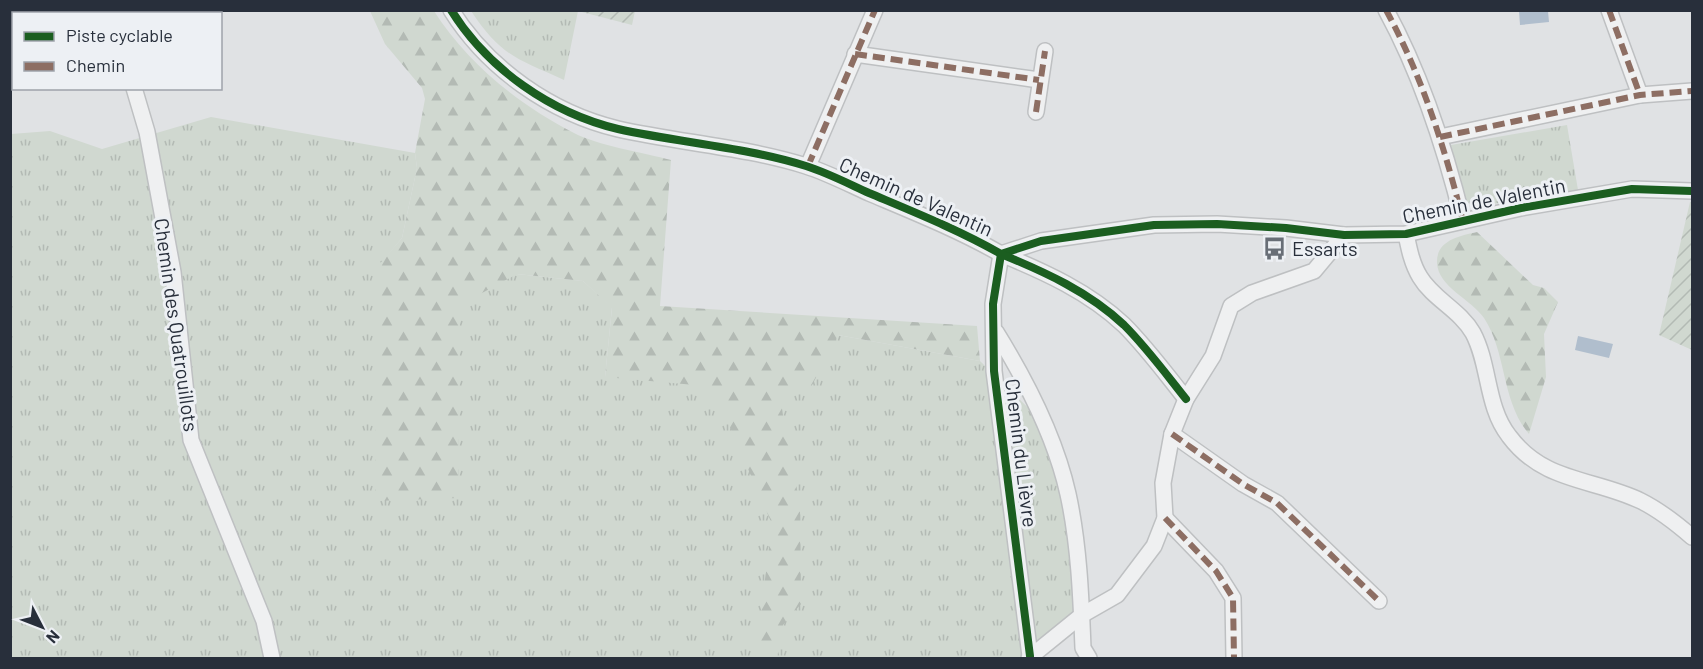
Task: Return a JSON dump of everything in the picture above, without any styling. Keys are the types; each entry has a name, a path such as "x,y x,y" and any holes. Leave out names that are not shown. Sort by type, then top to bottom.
{"street":[{"name":"Chemin de Valentin","path":"452,10 464,31 508,76 555,105 617,128 739,149 808,166 961,231 1001,254 1041,241 1154,225 1217,224 1286,228 1344,235 1406,234 1632,189 1692,191"},
{"name":"Chemin de Valentin","path":"808,166 875,10"},
{"name":"Chemin de Valentin","path":"1386,10 1404,43 1440,137 1463,221"},
{"path":"1609,10 1640,95"},
{"path":"1036,112 1045,51"},
{"path":"855,54 1039,80"},
{"name":"Chemin des Quatrouillots","path":"135,90 147,132 173,272 191,440 264,621 272,658"},
{"path":"1440,137 1640,95 1692,91"},
{"path":"1406,234 1413,262 1421,279 1453,309 1473,333 1496,412 1507,434 1523,454 1556,474 1640,500 1692,537"},
{"path":"1030,657 1082,615 1110,601 1128,583 1154,546 1165,518 1163,483 1172,434 1186,399 1213,356 1231,306 1252,293 1314,271 1344,235"},
{"path":"1001,254 1050,274 1095,302 1123,325 1186,399"},
{"name":"Chemin du Lièvre","path":"1001,254 993,304 996,332 994,371 1030,657"},
{"name":"Chemin du Lièvre","path":"996,332 1040,409 1067,492 1082,615 1083,648 1089,658"},
{"path":"1172,434 1243,484 1277,503 1379,601"},
{"path":"1165,518 1216,571 1233,598 1234,658"}],"green space":[{"path":"578,10 635,11 632,25"},
{"path":"370,11 434,11 447,30 478,65 514,96 554,122 583,137 671,160 660,306 977,326 980,361 838,335 809,391 778,389 800,506 801,604 783,625 777,658 755,658 772,524 725,416 706,386 605,377 612,308 583,281 517,274 460,305 458,498 375,501 377,267 402,238 417,168 415,153 425,99 422,88 385,44"},
{"path":"471,11 578,11 564,80 521,60 501,47 491,38"},
{"path":"211,117 415,153 417,168 402,238 378,267 517,274 583,281 612,307 605,377 838,335 980,361 1055,434 1085,611 1033,658 11,658 11,134 50,131 102,149"},
{"path":"1567,125 1578,190 1475,207 1464,200 1451,145"},
{"path":"1690,202 1692,202 1692,350 1659,335"},
{"path":"1477,232 1533,285 1544,288 1558,302 1544,334 1546,377 1529,434 1513,407 1497,346 1484,318 1449,286 1439,271 1437,263 1440,249 1450,240"}],"water":[{"path":"1519,11 1548,11 1549,22 1520,25"},
{"path":"1578,336 1613,344 1609,358 1575,350"}],"marked path":[{"path":"808,166 875,10"},
{"path":"1386,10 1411,61 1431,113 1463,221"},
{"path":"1609,10 1640,95"},
{"path":"1036,112 1045,51"},
{"path":"855,54 1039,80"},
{"path":"1440,137 1640,95 1692,91"},
{"path":"1172,434 1243,484 1277,503 1379,601"},
{"path":"1165,518 1216,571 1233,598 1234,658"}],"cycle path":[{"path":"451,10 483,51 502,69 523,86 569,112 618,129 760,154 806,166 936,222 1001,254 1041,241 1154,225 1217,224 1286,228 1344,235 1406,234 1521,208 1632,189 1692,191"},
{"path":"1030,656 994,371 993,304 1001,254 1066,284 1110,313 1141,343 1186,399"}],"place":[{"name":"Essarts","path":"1274,249"}]}
